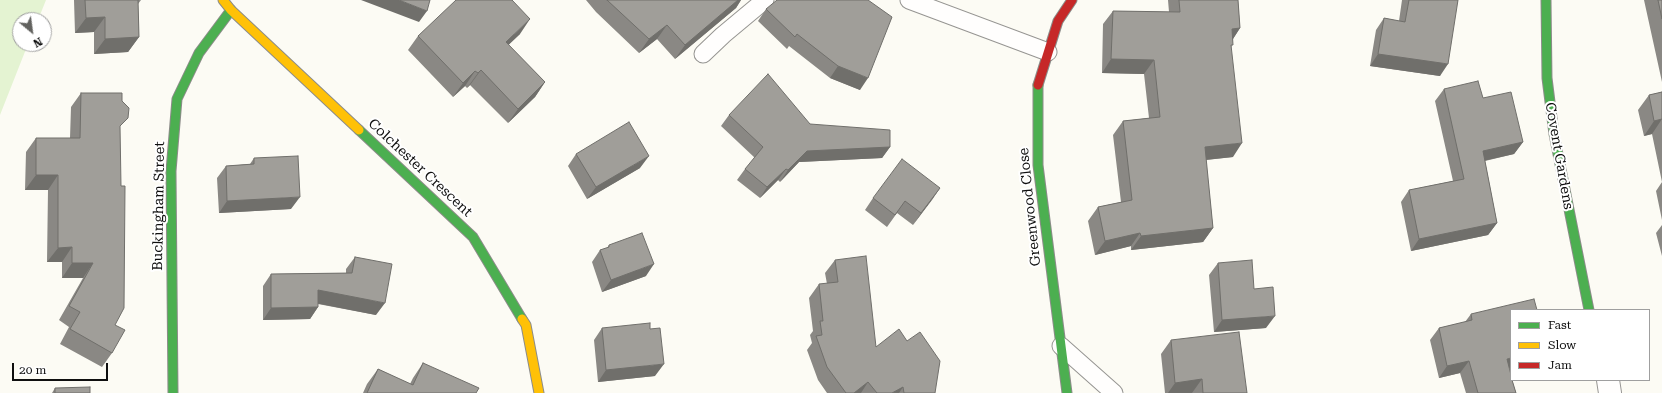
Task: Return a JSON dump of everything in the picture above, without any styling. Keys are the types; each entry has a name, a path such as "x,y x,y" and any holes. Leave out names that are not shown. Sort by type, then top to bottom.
{"street":[{"name":"Colchester Crescent","path":"223,0 231,10 473,237 526,325 539,393"},
{"name":"Greenwood Close","path":"1067,393 1038,165 1038,84 1058,20 1072,0"},
{"name":"Covent Gardens","path":"1546,0 1547,78 1554,134 1589,309"},
{"name":"Buckingham Street","path":"173,393 171,171 177,99 199,54 231,10"},
{"path":"1608,381 1610,393"}],"lane":[{"path":"703,54 722,35 765,0"},
{"path":"910,0 1048,52"},
{"path":"1061,346 1114,393"}],"green space":[{"path":"0,0 46,0 41,12 12,12 12,52 25,52 0,115"}],"building":[{"path":"85,0 138,0 139,37 105,39 105,17 86,18"},
{"path":"399,0 430,0 427,11"},
{"path":"456,0 512,0 530,19 506,42 545,82 518,109 481,70 478,73 475,71 463,83 418,36"},
{"path":"607,0 738,0 685,45 667,25 649,39"},
{"path":"777,0 868,0 892,17 868,78 838,66 797,34 795,37 766,9"},
{"path":"1179,0 1238,0 1240,28 1232,29 1233,45 1231,45 1242,143 1205,147 1213,228 1141,236 1140,233 1105,241 1098,207 1132,200 1123,121 1160,117 1154,60 1111,59 1113,11 1180,12"},
{"path":"1409,0 1458,0 1448,64 1378,54 1384,18 1405,22"},
{"path":"1658,0 1662,0 1662,19"},
{"path":"768,74 810,124 890,130 890,147 807,151 788,170 786,169 767,187 745,169 763,147 729,115"},
{"path":"1478,81 1483,98 1511,92 1523,142 1483,151 1497,223 1419,239 1409,190 1464,179 1444,89"},
{"path":"1662,92 1662,119 1654,121 1649,95"},
{"path":"81,93 122,93 122,101 129,108 128,118 120,126 121,186 125,186 124,308 115,325 125,330 112,353 70,329 80,312 69,306 93,263 72,263 72,247 58,248 58,175 36,175 36,138 80,138"},
{"path":"629,122 649,156 596,187 576,154"},
{"path":"298,156 300,197 227,201 226,166 254,164 254,158"},
{"path":"902,159 940,188 921,213 905,201 895,215 873,198"},
{"path":"642,233 654,264 611,280 600,250 609,247 609,245"},
{"path":"866,256 876,347 899,329 907,341 920,332 940,361 935,393 904,393 903,387 892,393 877,393 868,382 854,393 846,393 827,367 816,336 822,335 820,321 823,321 819,284 838,282 835,260"},
{"path":"355,257 392,264 385,303 318,290 318,307 271,308 271,274 352,273"},
{"path":"1252,260 1254,289 1273,287 1275,316 1222,320 1218,263"},
{"path":"1534,299 1537,309 1510,309 1510,358 1507,359 1510,371 1510,381 1512,381 1516,393 1478,393 1469,361 1447,366 1439,328 1472,320 1471,314"},
{"path":"650,323 650,329 660,328 664,364 606,370 602,328"},
{"path":"1239,332 1247,393 1203,393 1202,379 1175,383 1171,340"},
{"path":"423,363 479,388 476,393 367,393 378,369 413,385"},
{"path":"90,387 90,393 55,393 55,388"}],"traffic: fast":[{"path":"1546,0 1547,78 1554,134 1589,309"},
{"path":"173,393 171,171 177,99 199,53 231,10"},
{"path":"1038,85 1038,165 1067,393"},
{"path":"359,130 473,237 522,319"}],"traffic: slow":[{"path":"223,0 231,10 359,130"},
{"path":"522,319 526,325 539,393"}],"traffic: jam":[{"path":"1038,85 1058,21 1072,0"}]}
